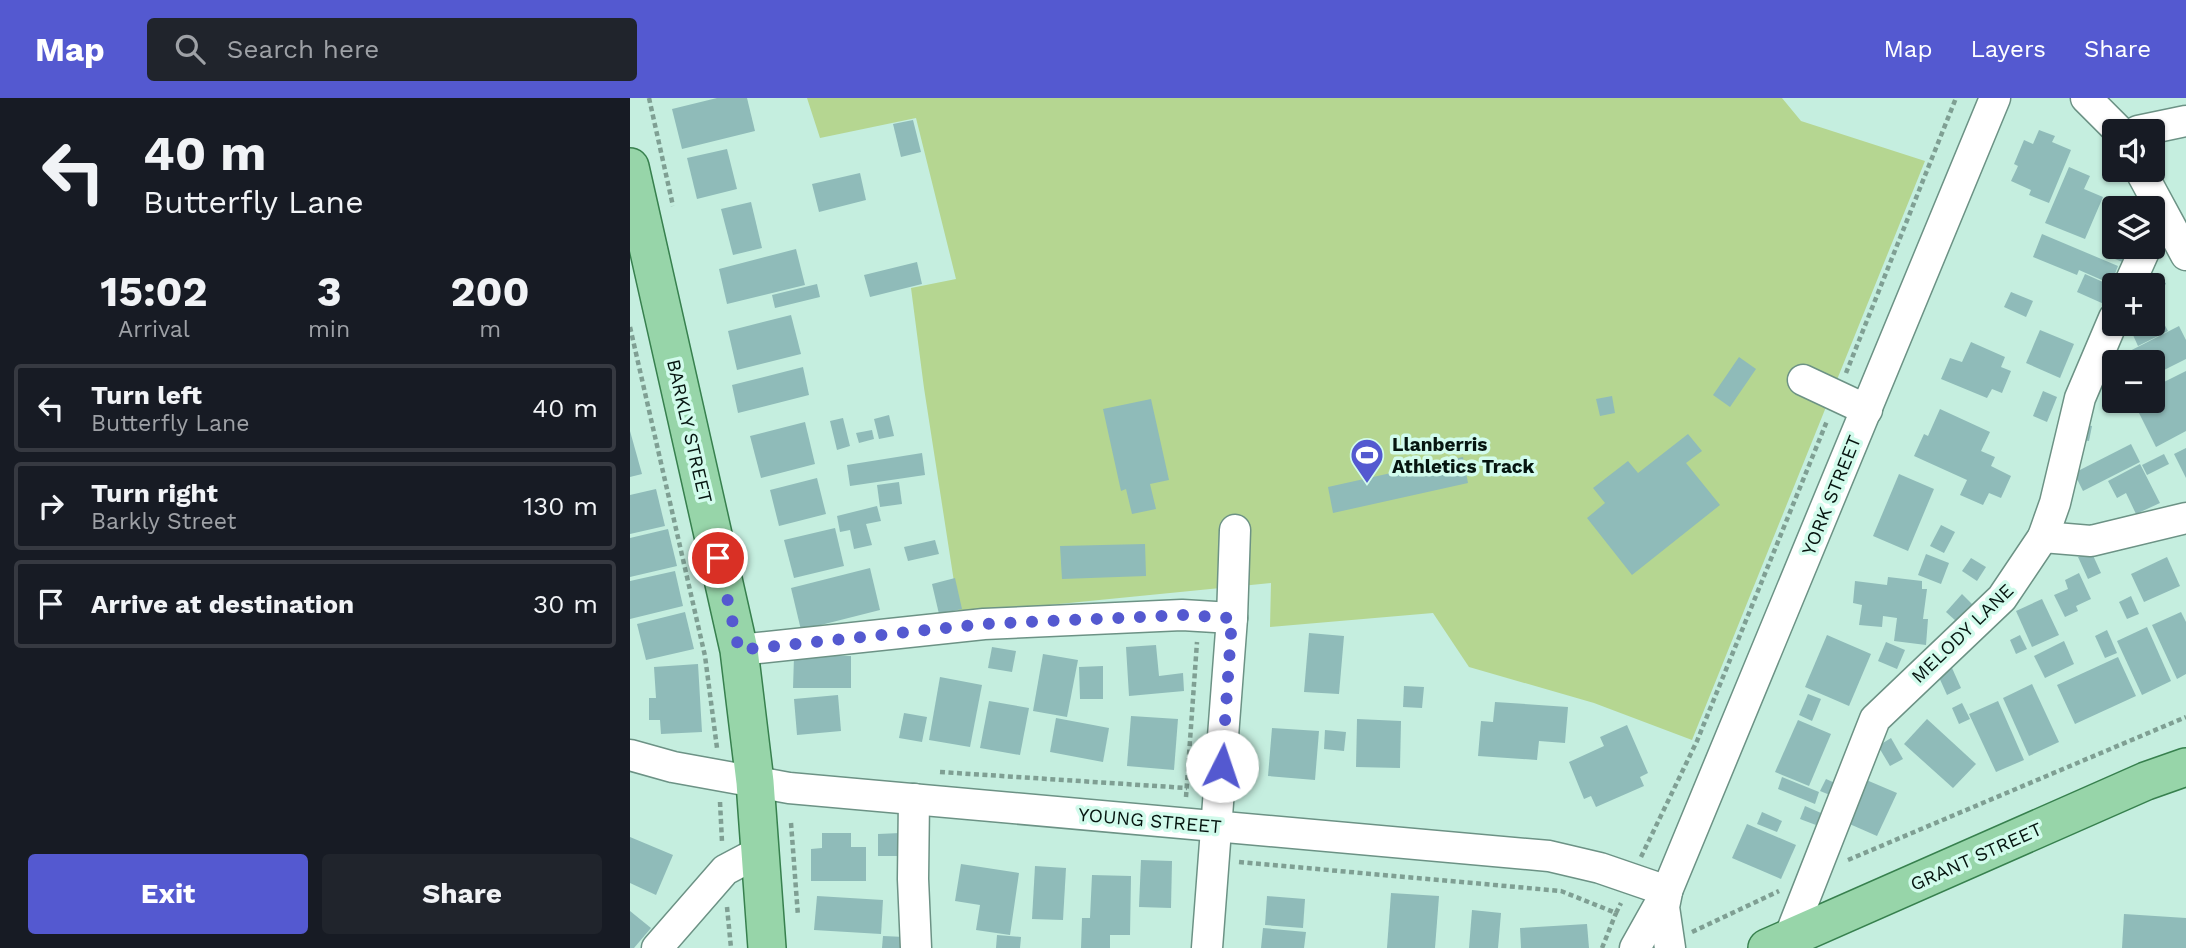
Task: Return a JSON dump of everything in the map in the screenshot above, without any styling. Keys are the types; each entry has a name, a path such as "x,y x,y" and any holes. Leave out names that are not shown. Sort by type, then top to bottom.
{"main road":[{"name":"BARKLY STREET","path":"630,167 648,214 739,650 755,782 767,948"},
{"name":"GRANT STREET","path":"1778,943 2146,781 2186,767"}],"street":[{"name":"YORK STREET","path":"1635,948 1667,891 1995,98"},
{"path":"2085,98 2107,119"},
{"path":"2165,125 2186,121"},
{"path":"2165,231 2186,255"},
{"name":"MELODY LANE","path":"1778,943 1813,876 1875,719 2002,598 2043,537 2055,503 2080,398 2106,336"},
{"path":"1803,380 1867,410"},
{"path":"2043,537 2091,541 2186,518"},
{"path":"1207,948 1232,618 1235,530"},
{"path":"739,650 949,627 1199,615 1232,618"},
{"name":"YOUNG STREET","path":"630,755 673,767 755,782 914,799 1549,856 1667,891"},
{"path":"914,799 912,879 916,948"},
{"path":"657,948 724,870 760,852"},
{"name":"YORK STREET","path":"1667,891 1664,907 1670,948"}],"path":[{"path":"648,214 649,98"},
{"path":"1641,857 1697,741 1956,98"},
{"path":"630,327 705,656 717,751"},
{"path":"939,772 1187,788 1199,615"},
{"path":"1695,930 1813,876 2186,717"},
{"path":"790,818 798,921"},
{"path":"1602,948 1616,913"}],"green space":[{"name":"Llanberris Athletics Track","path":"807,98 1782,98 1801,121 1925,161 1692,740 1594,703 1469,667 1433,613 1270,627 1271,583 959,614 911,288 956,279 916,118 820,138"}],"building":[{"path":"717,98 747,98 755,131 682,149 672,109"},
{"path":"913,120 921,152 901,157 893,124"},
{"path":"2039,130 2055,136 2052,142 2071,150 2049,203 2029,195 2031,190 2011,181 2018,166 2014,164 2024,140 2033,144"},
{"path":"727,149 737,189 697,199 687,158"},
{"path":"2069,167 2090,176 2084,189 2102,197 2102,199 2085,239 2045,223"},
{"path":"860,173 866,200 819,212 812,184"},
{"path":"751,202 762,248 733,255 721,209"},
{"path":"2042,234 2118,266 2115,273 2102,273 2102,280 2079,270 2077,275 2033,257"},
{"path":"796,249 805,285 727,304 719,269"},
{"path":"917,262 922,284 870,297 864,275"},
{"path":"2085,274 2102,282 2102,303 2077,292"},
{"path":"817,284 820,297 775,308 772,295"},
{"path":"2011,292 2033,301 2026,317 2004,307"},
{"path":"791,315 801,354 737,370 728,331"},
{"path":"2179,326 2186,340 2186,359 2165,370 2165,350 2132,350 2159,336 2165,336 2165,333"},
{"path":"2040,330 2074,344 2060,378 2026,363"},
{"path":"2133,336 2158,336 2138,346"},
{"path":"1971,342 2005,357 2001,367 2011,371 2002,393 1992,389 1987,398 1941,379 1950,358 1962,362"},
{"path":"1739,357 1756,369 1730,407 1713,395"},
{"path":"803,367 809,395 738,413 732,385"},
{"path":"2186,371 2186,431 2156,447 2139,413 2165,413 2165,382"},
{"path":"2043,391 2057,397 2047,422 2033,416"},
{"path":"1612,396 1615,413 1600,416 1596,399"},
{"path":"1151,399 1169,480 1150,484 1156,509 1132,514 1126,489 1121,491 1103,409"},
{"path":"1940,409 1990,432 1981,451 1995,457 1991,466 2011,476 2001,498 1989,493 1983,505 1960,495 1967,480 1914,456 1924,434 1928,436"},
{"path":"889,415 894,436 879,439 874,419"},
{"path":"843,418 850,446 837,450 830,421"},
{"path":"805,422 815,464 761,478 750,436"},
{"path":"2079,424 2092,426 2089,441 2077,439"},
{"path":"872,430 874,439 859,443 856,433"},
{"path":"630,431 642,474 630,477"},
{"path":"1688,434 1702,451 1686,463 1720,505 1632,575 1587,518 1605,503 1593,488 1628,461 1638,473"},
{"path":"2131,444 2140,462 2083,491 2074,473"},
{"path":"2186,448 2186,478 2174,454"},
{"path":"922,453 925,475 850,486 847,465"},
{"path":"2164,454 2169,464 2147,475 2142,465"},
{"path":"1463,457 1468,483 1333,513 1328,487"},
{"path":"2140,464 2160,503 2136,514 2126,493 2117,498 2108,481"},
{"path":"1899,474 1934,489 1908,551 1873,536"},
{"path":"817,478 826,514 779,526 770,490"},
{"path":"899,482 902,504 880,507 877,485"},
{"path":"656,489 665,526 630,534 630,495"},
{"path":"877,506 881,521 866,524 872,545 854,549 850,530 840,532 837,516"},
{"path":"1941,525 1955,532 1944,553 1930,546"},
{"path":"835,528 844,566 794,578 784,540"},
{"path":"668,529 677,566 630,577 630,538"},
{"path":"935,540 939,554 908,561 904,547"},
{"path":"1145,544 1146,576 1062,579 1060,546"},
{"path":"2091,551 2101,573 2088,579 2078,557"},
{"path":"1926,554 1949,563 1941,584 1918,575"},
{"path":"2167,557 2180,586 2144,602 2131,574"},
{"path":"1971,558 1986,567 1977,581 1962,571"},
{"path":"870,568 880,610 801,630 791,588"},
{"path":"675,571 683,606 630,619 630,581"},
{"path":"2079,573 2091,599 2076,606 2078,611 2065,617 2054,595 2068,589 2065,580"},
{"path":"1888,577 1922,581 1922,589 1927,589 1923,619 1928,619 1926,645 1894,641 1897,618 1883,616 1882,627 1859,625 1862,605 1853,603 1855,581 1887,585"},
{"path":"955,578 962,609 939,614 932,584"},
{"path":"1962,594 1973,605 1957,622 1946,612"},
{"path":"2131,596 2139,614 2127,619 2119,602"},
{"path":"2042,599 2059,635 2032,647 2016,611"},
{"path":"685,612 694,649 646,660 637,624"},
{"path":"2181,612 2186,622 2186,674 2177,679 2152,625"},
{"path":"2147,627 2171,681 2142,695 2117,641"},
{"path":"2107,630 2117,653 2105,658 2095,636"},
{"path":"1309,633 1344,636 1339,694 1304,692"},
{"path":"1827,635 1871,654 1849,706 1805,687"},
{"path":"2020,635 2027,649 2016,654 2010,640"},
{"path":"2064,641 2074,664 2045,678 2034,656"},
{"path":"1886,642 1905,650 1897,669 1878,661"},
{"path":"1156,645 1159,676 1183,673 1184,691 1129,696 1126,647"},
{"path":"992,647 1016,651 1012,672 988,668"},
{"path":"1043,654 1078,660 1067,717 1033,711"},
{"path":"794,656 851,656 851,688 793,688"},
{"path":"2118,657 2136,696 2075,724 2057,685"},
{"path":"698,664 702,732 661,734 660,720 649,720 649,698 656,698 654,667"},
{"path":"1103,666 1103,699 1080,699 1079,667"},
{"path":"1952,668 1961,688 1947,695 1938,675"},
{"path":"940,677 982,685 970,747 929,740"},
{"path":"2032,684 2059,742 2029,756 2003,698"},
{"path":"1404,686 1424,687 1422,708 1403,707"},
{"path":"1808,694 1821,699 1812,721 1799,715"},
{"path":"838,695 841,731 797,735 794,699"},
{"path":"989,701 1029,708 1020,755 980,748"},
{"path":"1998,701 2024,760 1996,772 1969,714"},
{"path":"1495,702 1568,707 1565,743 1539,741 1537,760 1478,756 1481,721 1493,722"},
{"path":"1962,703 1970,719 1959,724 1952,708"},
{"path":"904,713 927,717 922,742 899,738"},
{"path":"1131,716 1178,719 1174,770 1127,766"},
{"path":"1056,718 1109,728 1103,762 1050,752"},
{"path":"1357,719 1401,721 1400,768 1356,767"},
{"path":"1927,719 1976,764 1953,788 1904,744"},
{"path":"1798,720 1831,734 1809,786 1775,772"},
{"path":"1627,725 1648,773 1640,777 1644,786 1596,807 1591,796 1584,799 1569,762 1604,746 1600,737"},
{"path":"1272,728 1319,731 1315,780 1268,776"},
{"path":"1325,730 1346,732 1344,751 1324,749"},
{"path":"1891,738 1903,759 1890,766 1878,746"},
{"path":"1782,777 1819,792 1815,804 1778,789"},
{"path":"1826,779 1835,783 1830,795 1820,791"},
{"path":"1864,779 1897,793 1877,836 1845,822"},
{"path":"1805,806 1821,813 1816,825 1800,819"},
{"path":"1762,812 1782,821 1777,832 1757,824"},
{"path":"1747,824 1796,845 1781,879 1732,858"},
{"path":"822,833 851,833 851,847 866,847 866,881 811,881 811,849 822,848"},
{"path":"900,833 900,856 878,856 878,834"},
{"path":"630,837 673,855 656,895 630,883"},
{"path":"1141,860 1172,861 1171,908 1139,907"},
{"path":"961,864 1019,873 1010,935 976,930 980,905 955,901"},
{"path":"1035,866 1066,868 1063,920 1032,919"},
{"path":"1092,875 1131,876 1130,935 1110,935 1110,948 1081,948 1082,918 1090,918"},
{"path":"1391,893 1439,896 1435,948 1387,948"},
{"path":"817,896 883,900 881,934 814,930"},
{"path":"1267,896 1305,899 1303,928 1265,925"},
{"path":"1472,910 1501,913 1498,948 1469,948"},
{"path":"630,911 651,928 634,948 630,948"},
{"path":"2124,914 2186,918 2186,948 2122,948"},
{"path":"1587,924 1589,948 1521,948 1520,928"},
{"path":"1263,928 1306,932 1304,948 1261,948"},
{"path":"997,935 1021,937 1020,948 996,948"},
{"path":"883,936 905,937 905,948 882,948"}],"place":[{"name":"Llanberris Athletics Track","path":"1367,485"}],"route":[{"path":"718,558 739,650 984,624 1182,615 1232,618 1222,766"}]}
